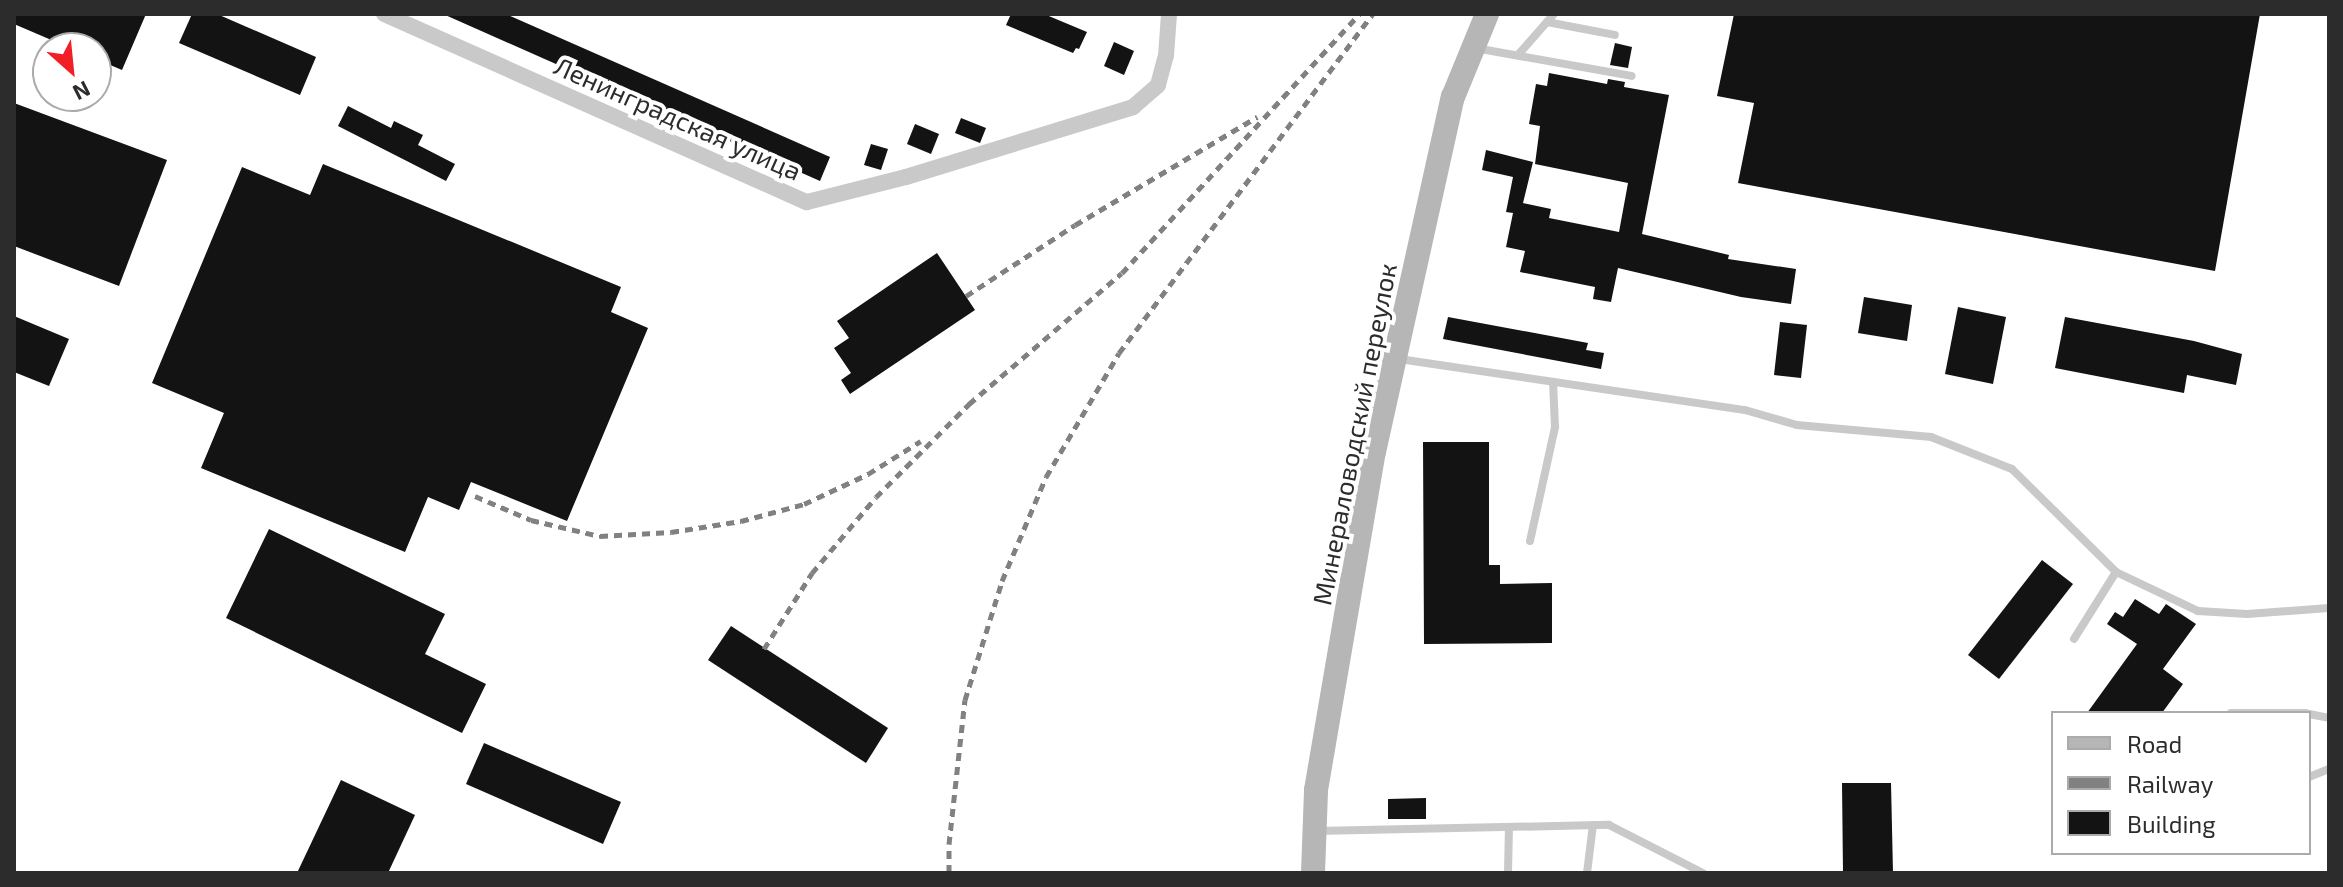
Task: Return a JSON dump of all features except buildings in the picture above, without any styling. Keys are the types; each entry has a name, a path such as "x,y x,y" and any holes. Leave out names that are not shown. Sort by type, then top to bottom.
{"street":[{"name":"Ленинградская улица","path":"384,14 807,202 906,177 1133,107 1158,85 1166,56 1169,14"},
{"name":"Минераловодский переулок","path":"1313,873 1321,759 1374,452 1453,97 1487,14"}],"lane":[{"path":"1518,55 1554,14"},
{"path":"1547,22 1615,35"},
{"path":"1474,48 1632,76"},
{"path":"1395,358 1745,410 1797,425 1931,437 2012,469 2116,572 2198,611 2247,614 2329,608"},
{"path":"1530,541 1555,427 1553,382"},
{"path":"2074,639 2116,572"},
{"path":"1587,873 1593,825"},
{"path":"1315,831 1609,825 1703,873"},
{"path":"1508,873 1509,827"}],"railway":[{"path":"764,649 812,573 876,497 969,404 1122,273 1359,14"},
{"path":"949,873 949,844 965,700 1002,581 1046,477 1119,353 1373,14"},
{"path":"966,296 1075,225 1257,117"},
{"path":"475,496 531,520 600,536 671,532 741,521 804,504 868,474 921,441"}]}
